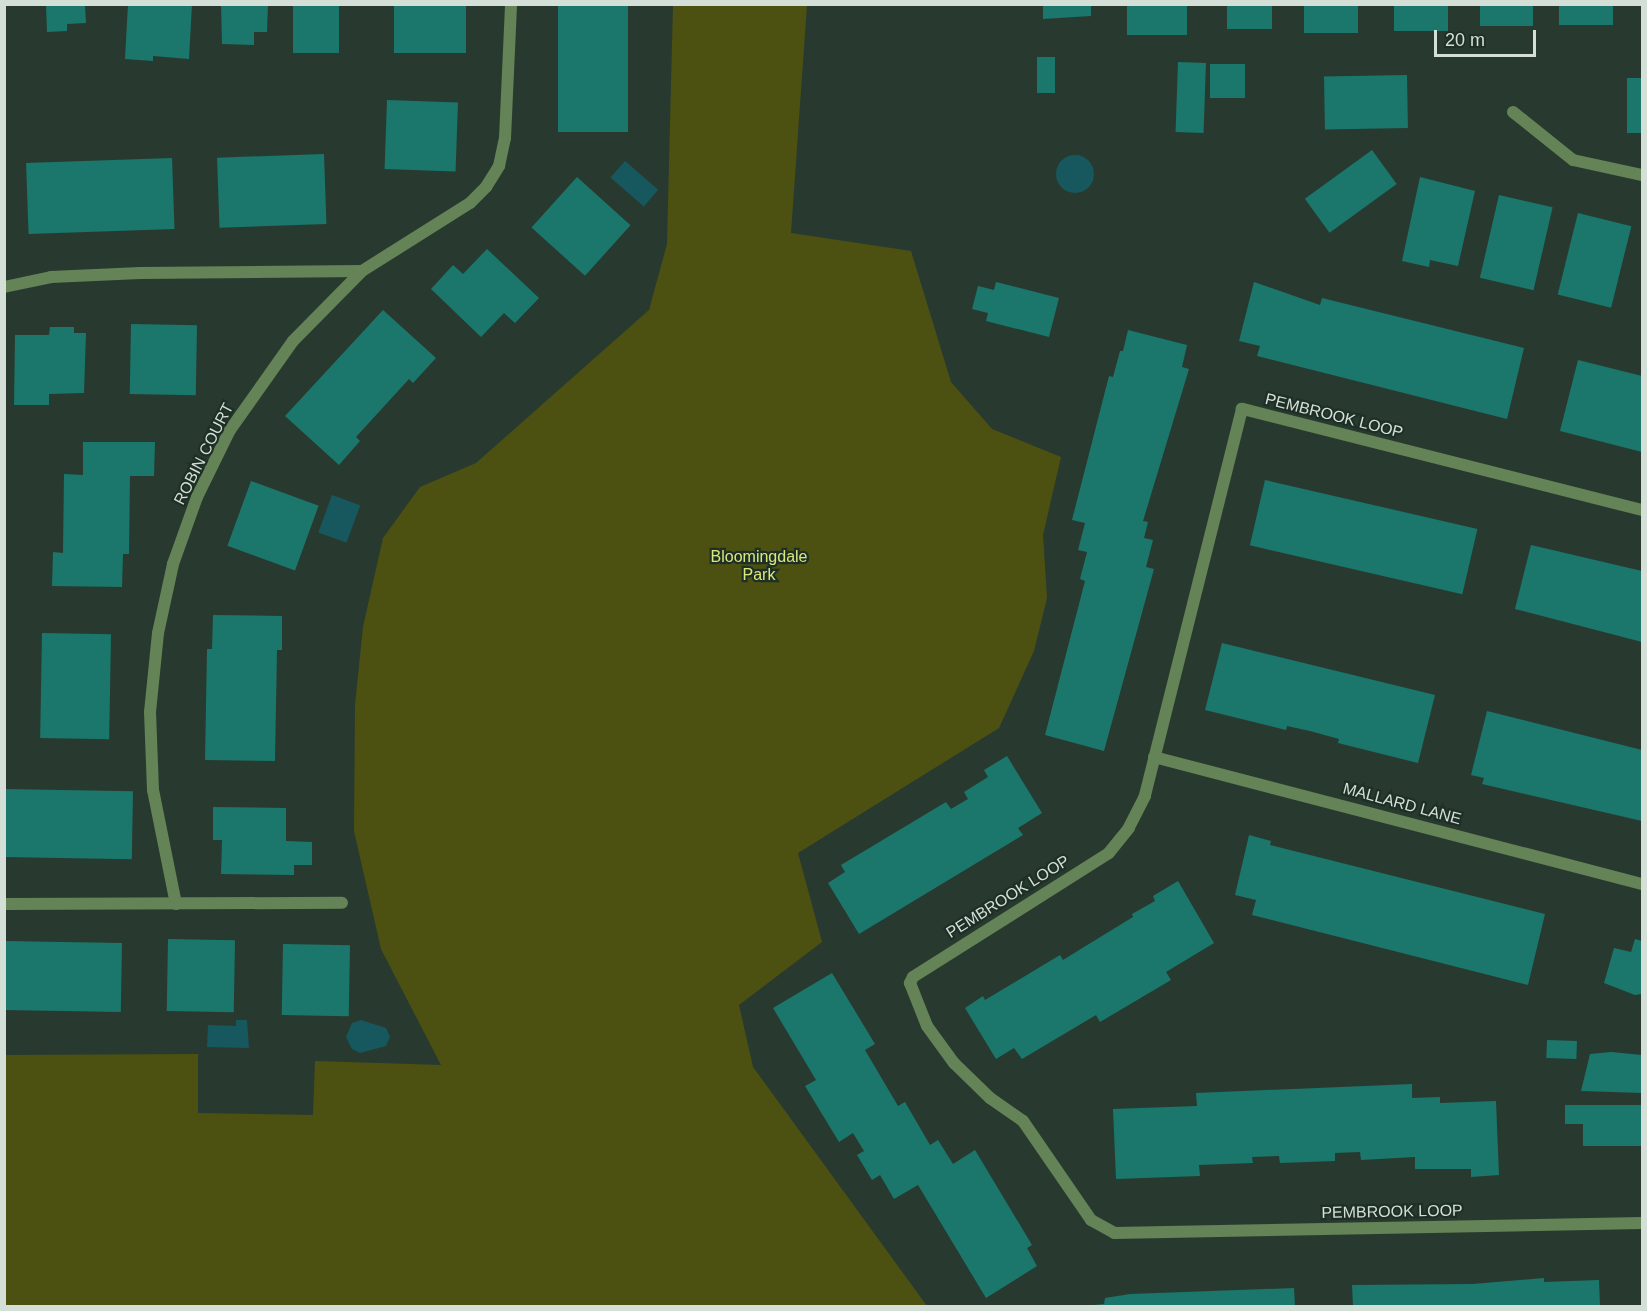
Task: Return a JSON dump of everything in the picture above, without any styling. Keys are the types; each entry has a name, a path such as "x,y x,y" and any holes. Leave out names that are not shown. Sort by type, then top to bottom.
{"street":[{"name":"ROBIN COURT","path":"176,904 153,790 150,712 158,633 174,564 197,497 230,430 268,372 301,332 362,271 470,203 486,187 499,166 505,138 512,4"},
{"path":"1513,112 1573,160 1642,175"},
{"path":"4,287 51,277 140,273 362,271"},
{"name":"PEMBROOK LOOP","path":"1642,510 1242,409 1145,796 1129,828 1109,853 913,976 910,983 927,1026 954,1063 990,1098 1023,1121 1091,1220 1114,1233 1642,1223"},
{"name":"MALLARD LANE","path":"1154,757 1642,884"},
{"path":"4,904 342,903"}],"green space":[{"name":"Bloomingdale Park","path":"673,5 807,5 791,233 911,251 951,382 992,429 1061,457 1043,535 1047,598 1034,651 999,728 798,853 822,942 739,1005 753,1067 927,1306 5,1306 5,1055 198,1054 198,1113 313,1115 315,1061 441,1065 381,949 354,831 355,705 363,627 383,538 420,487 476,463 649,310 667,244"}],"water":[{"path":"1075,155 1089,160 1094,174 1089,188 1075,193 1061,188 1056,174 1061,160"},
{"path":"625,161 658,190 644,206 611,178"},
{"path":"332,495 360,505 347,543 318,533"},
{"path":"236,1020 247,1020 249,1048 207,1047 208,1025 236,1026"},
{"path":"361,1020 386,1028 390,1037 386,1046 360,1053 352,1049 346,1037 352,1023"}],"building":[{"path":"128,4 192,4 189,59 153,56 153,61 125,59"},
{"path":"221,4 268,4 267,32 254,32 254,45 222,44"},
{"path":"293,4 339,4 339,53 293,53"},
{"path":"394,4 466,4 466,53 394,53"},
{"path":"558,4 628,4 628,132 558,132"},
{"path":"1043,4 1091,4 1091,16 1043,19"},
{"path":"1127,4 1187,4 1187,35 1127,35"},
{"path":"1227,4 1272,4 1272,29 1227,29"},
{"path":"1304,4 1358,4 1358,33 1304,33"},
{"path":"1394,4 1448,4 1448,31 1394,31"},
{"path":"1480,4 1533,4 1533,26 1480,26"},
{"path":"1559,4 1613,4 1613,25 1559,25"},
{"path":"46,5 85,5 86,23 67,24 67,31 47,32"},
{"path":"1037,57 1055,57 1055,93 1037,93"},
{"path":"1178,62 1206,63 1204,133 1176,132"},
{"path":"1210,64 1245,64 1245,98 1210,98"},
{"path":"1407,75 1408,128 1325,129 1324,76"},
{"path":"1627,78 1642,78 1642,133 1627,133"},
{"path":"387,100 458,102 456,171 385,169"},
{"path":"1372,150 1397,184 1330,233 1305,199"},
{"path":"324,154 326,224 220,228 217,158"},
{"path":"172,158 174,229 29,234 26,163"},
{"path":"577,177 631,225 585,276 531,228"},
{"path":"1420,177 1475,191 1458,266 1430,260 1429,267 1402,261"},
{"path":"1499,195 1553,207 1533,290 1480,278"},
{"path":"1578,213 1631,226 1611,308 1558,295"},
{"path":"487,249 539,298 515,323 504,313 481,337 431,289 453,265 463,274"},
{"path":"996,282 1059,298 1049,337 986,321 988,313 972,309 978,286 994,290"},
{"path":"1254,282 1320,305 1322,298 1524,348 1507,419 1257,356 1260,346 1239,341"},
{"path":"383,310 436,358 413,383 409,379 356,437 360,441 339,465 285,416"},
{"path":"131,324 197,325 196,395 130,394"},
{"path":"50,327 74,327 74,333 86,333 84,393 49,394 49,405 14,405 15,335 49,335"},
{"path":"1128,330 1187,345 1182,367 1189,369 1143,521 1148,522 1144,538 1153,540 1146,567 1154,569 1104,751 1045,735 1085,581 1080,579 1087,552 1078,550 1085,523 1072,520 1109,376 1113,377"},
{"path":"1578,360 1642,376 1642,452 1560,431"},
{"path":"83,442 155,442 154,476 130,476 129,554 123,554 122,587 52,586 53,552 63,553 64,474 83,475"},
{"path":"1265,480 1477,529 1462,594 1250,545"},
{"path":"251,481 319,506 295,570 227,546"},
{"path":"1531,545 1642,571 1642,642 1515,609"},
{"path":"213,615 282,616 282,650 277,650 275,761 205,760 207,649 212,649"},
{"path":"42,633 111,634 109,739 40,738"},
{"path":"1222,643 1435,695 1418,763 1338,743 1339,739 1310,731 1287,726 1286,730 1205,710"},
{"path":"1487,711 1642,750 1642,821 1482,784 1484,778 1471,775"},
{"path":"1007,756 1042,813 1018,828 1023,835 859,934 828,883 845,872 841,865 946,802 951,809 968,799 964,792 988,777 984,770"},
{"path":"4,789 133,791 132,859 4,857"},
{"path":"213,807 286,808 286,841 312,842 312,865 294,865 294,875 221,874 222,840 213,840"},
{"path":"1249,835 1271,841 1270,845 1545,914 1528,985 1252,915 1256,900 1235,895"},
{"path":"1178,881 1214,943 1166,972 1171,980 1100,1022 1096,1015 1022,1059 1014,1048 996,1059 965,1008 983,996 985,1000 1060,955 1063,960 1133,917 1132,914 1155,901 1153,896"},
{"path":"168,939 235,940 234,1012 167,1011"},
{"path":"1635,939 1642,941 1642,994 1635,995 1604,983 1614,948 1631,952"},
{"path":"4,941 122,943 121,1012 4,1010"},
{"path":"283,944 350,945 349,1016 282,1015"},
{"path":"832,973 875,1044 865,1050 898,1106 905,1102 930,1145 938,1140 953,1164 975,1150 1032,1245 1027,1248 1037,1266 986,1298 918,1185 894,1199 880,1175 872,1180 857,1155 864,1151 853,1133 839,1142 805,1086 816,1080 773,1008"},
{"path":"1547,1040 1577,1041 1576,1059 1546,1058"},
{"path":"1611,1052 1642,1055 1642,1093 1581,1091 1590,1054"},
{"path":"1412,1084 1412,1098 1440,1097 1440,1103 1496,1101 1499,1175 1471,1177 1471,1169 1415,1169 1415,1157 1361,1160 1360,1152 1335,1153 1335,1161 1280,1163 1279,1156 1252,1157 1253,1163 1199,1165 1200,1176 1116,1179 1113,1109 1197,1106 1196,1093"},
{"path":"1565,1105 1642,1105 1642,1146 1583,1146 1583,1124 1565,1124"},
{"path":"1544,1278 1544,1282 1599,1280 1600,1306 1353,1306 1352,1285 1473,1284"},
{"path":"1294,1288 1295,1306 1083,1306 1104,1304 1105,1298 1130,1294"}]}
